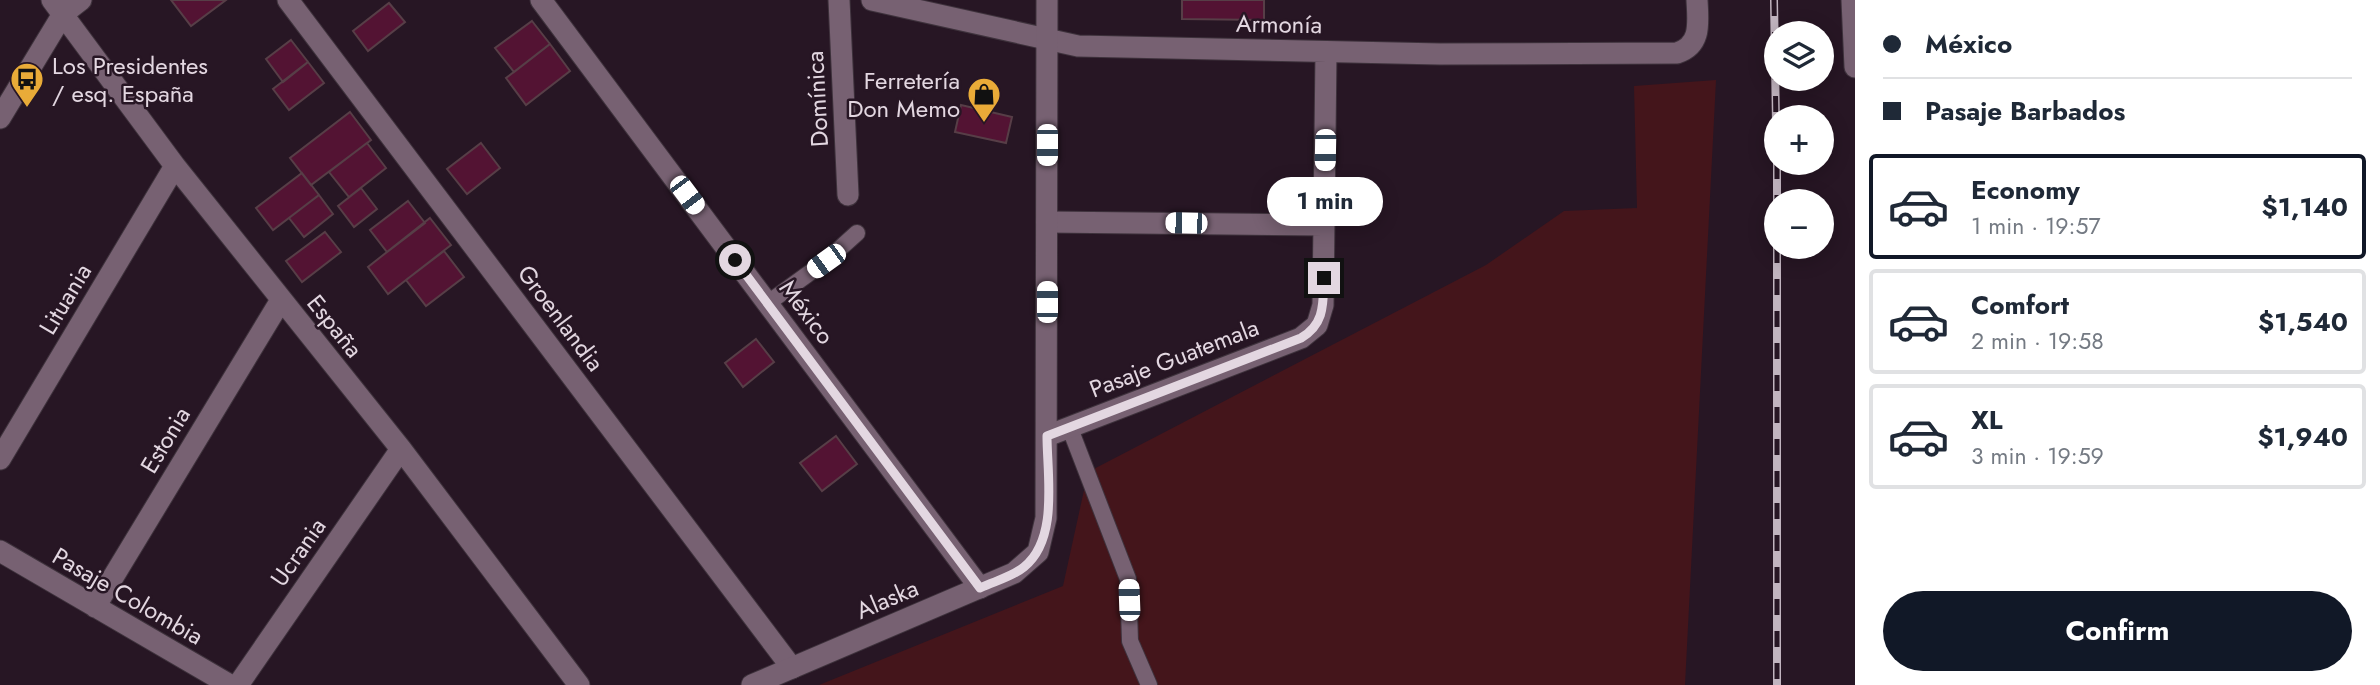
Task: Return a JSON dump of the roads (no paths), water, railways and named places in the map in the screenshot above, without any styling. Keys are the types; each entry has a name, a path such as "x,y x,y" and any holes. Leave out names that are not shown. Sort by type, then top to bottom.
{"street":[{"path":"0,118 58,7 80,0"},
{"name":"Groenlandia","path":"288,0 792,668"},
{"name":"México","path":"541,0 980,588"},
{"name":"Domínica","path":"839,0 848,195"},
{"name":"Armonía","path":"872,0 1078,46 1670,54 1689,47 1697,35 1697,0"},
{"path":"1047,0 1047,436"},
{"path":"1852,0 1855,68"},
{"name":"España","path":"58,7 175,166 401,449 579,685"},
{"path":"1047,222 1324,225 1326,51"},
{"name":"Lituania","path":"0,458 175,166"},
{"name":"Pasaje Guatemala","path":"1047,436 1301,338 1317,325 1323,305 1324,225"},
{"name":"Estonia","path":"95,607 281,300"},
{"name":"Alaska","path":"752,685 1014,573 1038,552 1046,519 1047,436"},
{"name":"Ucrania","path":"239,685 401,449"},
{"name":"Pasaje Colombia","path":"0,551 230,685"}],"lane":[{"path":"768,303 826,261 857,233"},
{"path":"1069,426 1128,579 1130,641 1149,685"}],"railway":[{"path":"1774,0 1776,105"},
{"path":"1777,175 1777,189"},
{"path":"1777,259 1777,685"}],"place":[{"name":"Los Presidentes / esq. España","path":"27,109"},
{"name":"Ferretería Don Memo","path":"984,124"}]}
